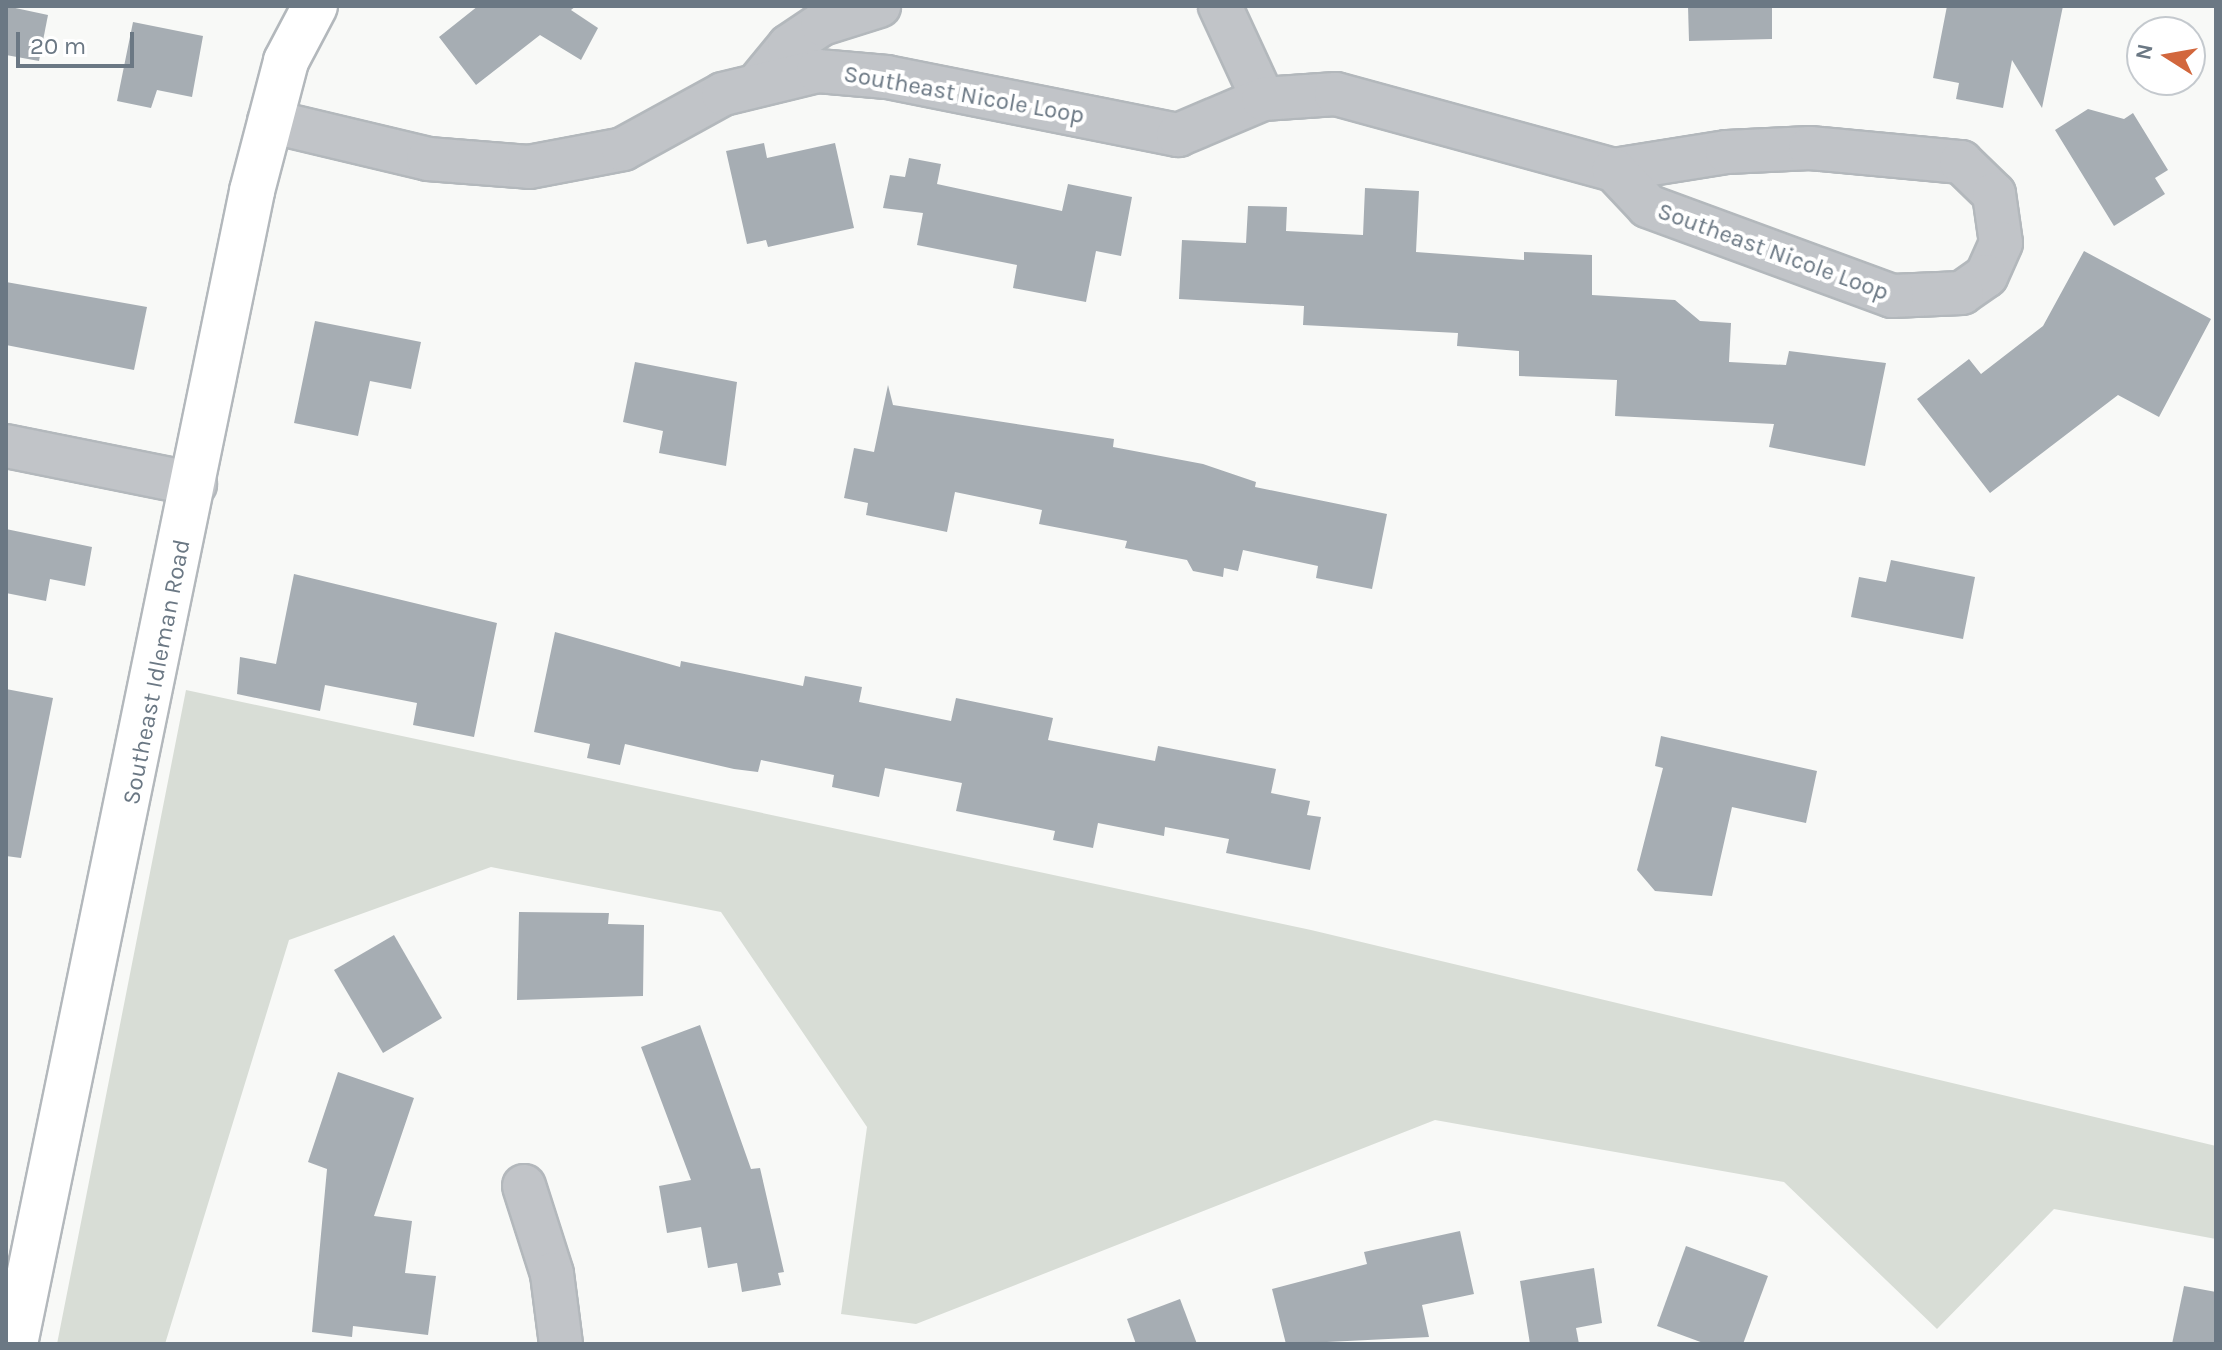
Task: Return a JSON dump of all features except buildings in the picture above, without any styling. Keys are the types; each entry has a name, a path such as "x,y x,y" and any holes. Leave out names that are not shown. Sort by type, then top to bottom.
{"main road":[{"name":"Southeast Idleman Road","path":"15,1344 269,121 286,61 315,6"}],"street":[{"path":"761,80 789,46 822,24 879,6"},
{"path":"1220,6 1263,99"},
{"name":"Southeast Nicole Loop","path":"269,121 428,159 529,167 623,149 761,80 818,71 887,77 1178,135 1263,99 1336,94 1614,170 1741,151 1932,156 1961,162 1985,181 2001,208 2001,243 1986,276 1962,293 1892,296 1695,228 1648,206 1614,170"},
{"path":"6,446 195,484"},
{"path":"524,1186 552,1274 561,1344"}],"shaded area":[{"path":"186,690 1311,930 2216,1146 2216,1239 2054,1209 1937,1329 1784,1182 1435,1120 916,1324 841,1314 867,1127 721,912 491,867 289,940 165,1344 57,1344"}]}
